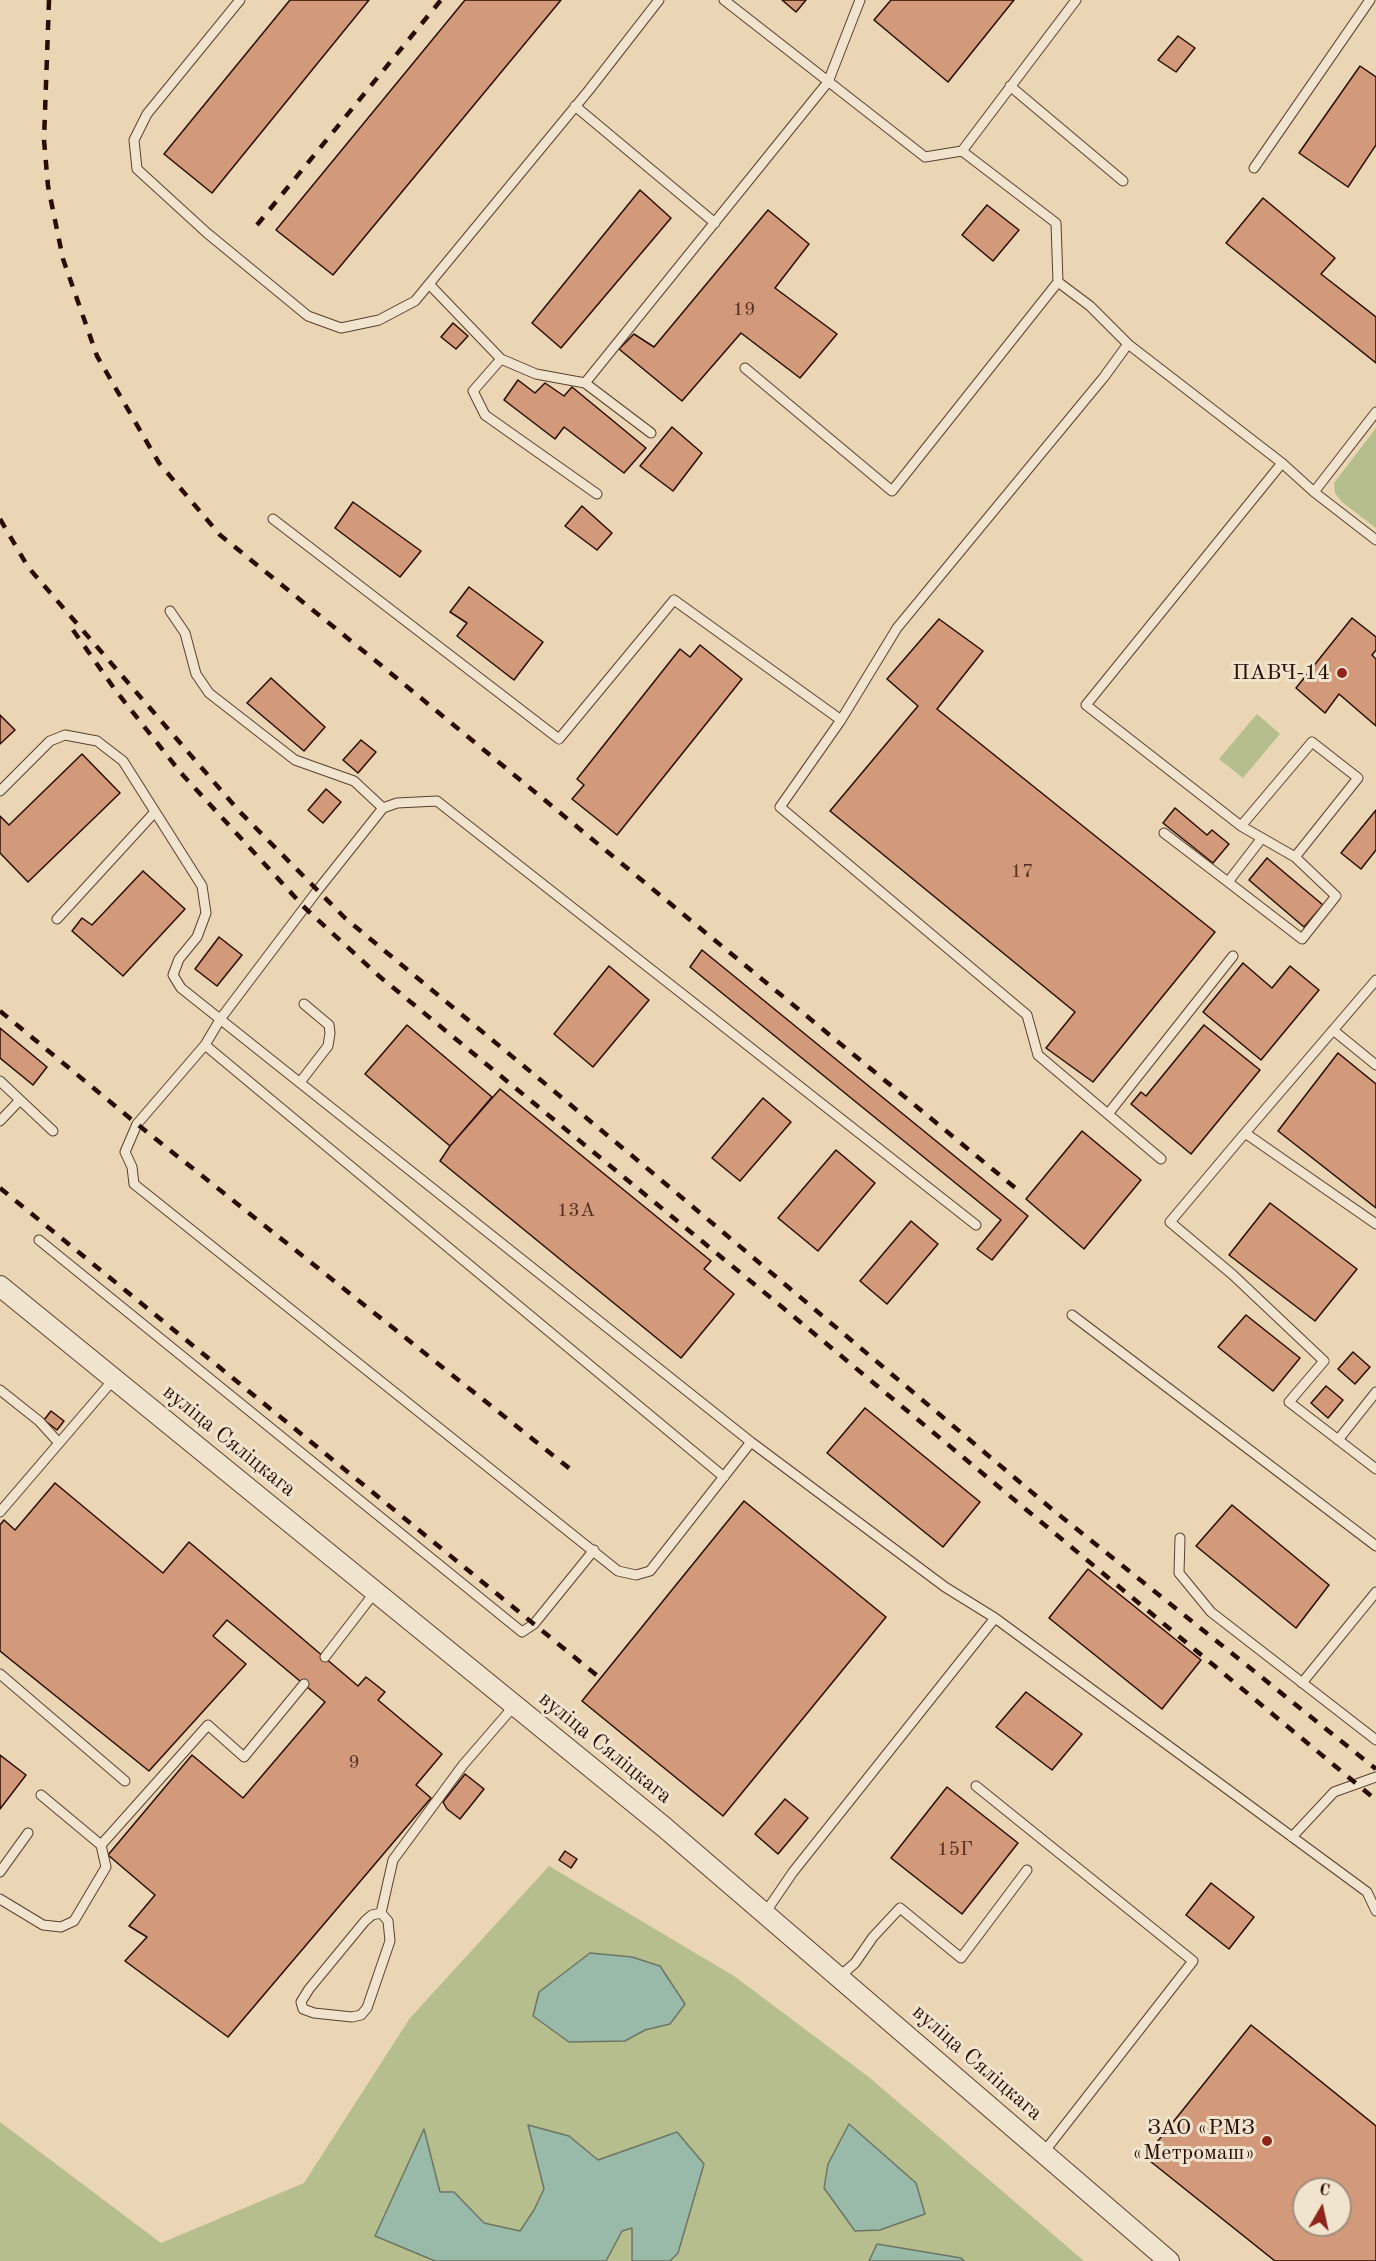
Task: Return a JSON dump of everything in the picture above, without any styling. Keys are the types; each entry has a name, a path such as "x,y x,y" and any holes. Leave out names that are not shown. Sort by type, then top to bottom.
{"street":[{"name":"вуліца Сяліцкага","path":"0,1286 664,1827 1169,2261"}],"lane":[{"path":"240,0 147,114 134,140 137,169 207,233 308,316 341,328 379,320 415,301 659,0"},
{"path":"724,0 925,157 962,151 1076,0"},
{"path":"585,383 828,82 860,0"},
{"path":"1254,168 1370,0"},
{"path":"1011,86 1123,181"},
{"path":"575,106 715,223"},
{"path":"745,368 892,491 1058,282 1056,223 962,151"},
{"path":"1058,282 1090,306 1128,344 1282,463 1314,492 1376,540"},
{"path":"429,284 501,358 536,374 585,383 651,433"},
{"path":"1128,344 1104,378 897,628 841,720 780,807 1027,1015 1038,1055 1161,1159"},
{"path":"501,358 472,391 485,415 597,494"},
{"path":"1314,492 1376,412"},
{"path":"1164,833 1302,939 1336,896 1295,857 1242,826 1086,705 1282,463"},
{"path":"273,519 559,739 674,600 841,720"},
{"path":"170,610 185,633 196,674 209,693 295,760 354,781 383,808"},
{"path":"0,791 50,741 65,735 97,741 123,761 202,886 206,914 197,937 179,960 173,975 181,987 751,1442 945,1587 996,1618 1367,1892 1376,1911"},
{"path":"1242,826 1312,742 1358,778 1295,857"},
{"path":"751,1442 650,1571 636,1575 618,1571 134,1184 132,1167 125,1152 137,1124 205,1045 221,1018 383,808 397,803 437,801 975,1225"},
{"path":"57,919 154,813"},
{"path":"1228,882 1262,838"},
{"path":"1108,1114 1233,956"},
{"path":"1376,980 1170,1222 1233,1275 1324,1361 1288,1402 1376,1469"},
{"path":"301,1081 328,1046 330,1033 329,1025 304,1004"},
{"path":"1333,1030 1376,1065"},
{"path":"205,1045 724,1477"},
{"path":"0,1081 53,1131"},
{"path":"0,1121 20,1100"},
{"path":"1245,1133 1376,1224"},
{"path":"39,1240 522,1632 534,1624 594,1550"},
{"path":"1072,1315 1376,1546"},
{"path":"0,1512 114,1379"},
{"path":"0,1390 39,1421 59,1443"},
{"path":"1338,1440 1376,1392"},
{"path":"1180,1538 1179,1574 1211,1612 1376,1740"},
{"path":"325,1657 375,1592"},
{"path":"1302,1683 1376,1592"},
{"path":"765,1913 793,1872 963,1660 971,1645 996,1618"},
{"path":"0,1674 125,1781"},
{"path":"101,1845 208,1725 244,1757 304,1684"},
{"path":"381,1913 393,1860 463,1765 514,1706"},
{"path":"1292,1837 1334,1792 1376,1777"},
{"path":"976,1786 1193,1961 1044,2152"},
{"path":"0,1899 43,1925 61,1927 74,1921 106,1867 101,1845 40,1795"},
{"path":"0,1872 28,1833"},
{"path":"839,1977 855,1963 873,1937 900,1908 961,1958 1027,1870"},
{"path":"381,1913 388,1922 390,1941 367,2008 361,2015 352,2017 314,2013 303,2009 301,2002 316,1980 365,1921 372,1915 381,1913"}],"green space":[{"path":"1376,428 1376,528 1342,502 1335,493 1334,483"},
{"path":"1257,714 1280,734 1243,778 1219,759"},
{"path":"549,1866 734,1976 870,2078 1084,2261 0,2261 0,2122 161,2243 304,2183 410,2018"}],"shaded area":[{"path":"590,1953 632,1957 660,1966 685,2004 670,2024 645,2030 625,2041 569,2042 533,2016 539,1992"},
{"path":"849,2124 916,2183 925,2214 880,2230 855,2231 824,2188 828,2164"},
{"path":"528,2125 569,2136 598,2160 677,2132 704,2164 678,2253 670,2261 632,2261 632,2228 622,2231 606,2261 435,2261 375,2236 424,2129 440,2192 454,2192 484,2223 520,2231 544,2189"},
{"path":"877,2244 961,2258 964,2261 869,2261"}],"building":[{"path":"290,0 369,0 212,193 164,154"},
{"path":"465,0 561,0 333,275 276,230"},
{"path":"782,0 806,0 796,12"},
{"path":"891,0 1014,0 948,82 874,20"},
{"path":"1178,36 1195,48 1176,72 1158,60"},
{"path":"1360,66 1376,77 1376,145 1348,187 1299,153"},
{"path":"640,190 671,218 561,348 532,323"},
{"path":"1263,198 1335,258 1321,274 1376,317 1376,363 1226,243"},
{"path":"987,205 1019,230 993,261 962,235"},
{"path":"768,210 809,244 775,288 837,334 800,378 741,333 682,401 619,349 634,334 654,347"},
{"path":"453,323 468,336 456,349 441,337"},
{"path":"518,380 535,393 545,383 564,396 572,387 646,448 624,473 564,427 555,439 504,400"},
{"path":"672,427 702,453 673,491 640,466"},
{"path":"353,502 421,551 400,577 335,528"},
{"path":"582,506 612,533 597,550 565,526"},
{"path":"469,587 543,642 514,680 457,636 467,623 450,612"},
{"name":"ПАВЧ-14","path":"1352,618 1376,637 1376,650 1372,655 1376,659 1376,726 1339,694 1325,713 1296,688"},
{"path":"939,619 983,651 937,709 1215,932 1093,1082 1046,1048 1075,1012 830,811 918,706 887,679"},
{"path":"700,645 742,679 617,835 572,799 584,785 577,779 680,649 690,657"},
{"path":"271,678 325,727 304,751 247,703"},
{"path":"0,715 15,730 0,744"},
{"path":"361,740 376,752 358,773 343,760"},
{"path":"82,754 120,793 28,882 0,853 0,816 9,825"},
{"path":"326,789 341,802 323,823 308,810"},
{"path":"1175,808 1207,835 1212,830 1229,844 1213,863 1163,823"},
{"path":"1376,810 1376,850 1361,869 1341,853"},
{"path":"1267,858 1323,905 1304,927 1249,880"},
{"path":"143,871 185,909 123,976 72,931 82,918 92,925"},
{"path":"219,937 242,955 217,986 195,969"},
{"path":"702,950 1028,1216 992,1260 977,1249 1001,1220 690,967"},
{"path":"1243,963 1272,988 1290,966 1319,990 1261,1060 1203,1012"},
{"path":"609,966 649,1000 593,1067 554,1034"},
{"path":"407,1025 492,1097 450,1146 365,1074"},
{"path":"1204,1025 1260,1070 1191,1154 1131,1104 1141,1092 1146,1096"},
{"path":"0,1028 47,1067 33,1085 0,1058"},
{"path":"1338,1053 1376,1084 1376,1208 1278,1131"},
{"path":"500,1089 711,1261 704,1269 734,1294 681,1358 440,1161 450,1146"},
{"path":"763,1098 791,1122 740,1181 712,1158"},
{"path":"1082,1131 1141,1180 1084,1249 1026,1199"},
{"path":"836,1150 875,1183 818,1251 778,1218"},
{"path":"1270,1203 1357,1269 1315,1321 1229,1255"},
{"path":"911,1221 938,1244 887,1304 860,1281"},
{"path":"1246,1315 1300,1358 1273,1391 1218,1347"},
{"path":"1353,1352 1370,1367 1355,1384 1338,1369"},
{"path":"1326,1386 1343,1400 1328,1418 1311,1403"},
{"path":"865,1408 980,1502 943,1547 827,1453"},
{"path":"51,1411 64,1421 57,1430 44,1420"},
{"path":"55,1483 163,1573 189,1542 358,1686 366,1677 385,1692 378,1700 442,1754 416,1785 431,1798 228,2037 125,1961 147,1937 129,1926 155,1895 108,1855 192,1755 243,1798 325,1702 227,1620 213,1636 246,1664 149,1771 0,1651 0,1525 4,1520 15,1530"},
{"path":"744,1501 886,1617 723,1816 582,1701"},
{"path":"1232,1505 1329,1585 1296,1628 1196,1546"},
{"path":"1088,1569 1201,1660 1162,1709 1049,1618"},
{"path":"1026,1692 1082,1734 1052,1770 996,1727"},
{"path":"0,1755 26,1775 0,1809"},
{"path":"465,1774 484,1789 460,1819 447,1809 443,1802"},
{"path":"947,1787 1018,1843 962,1914 891,1858"},
{"path":"785,1799 808,1818 778,1854 755,1834"},
{"path":"565,1851 577,1859 571,1868 559,1860"},
{"path":"1211,1883 1254,1917 1229,1949 1186,1915"},
{"name":"ЗАО «РМЗ «Метромаш»","path":"1251,2025 1376,2126 1376,2261 1275,2261 1145,2157"}],"railway":[{"path":"49,0 44,140 48,186 63,259 97,356 159,463 220,535 1019,1191"},
{"path":"257,225 441,0"},
{"path":"0,519 28,567 239,811 345,918 1053,1510 1376,1769"},
{"path":"73,630 116,691 181,773 305,908 379,976 1376,1800"},
{"path":"0,1011 137,1124 574,1472"},
{"path":"0,1188 600,1678"}],"place":[{"name":"ПАВЧ-14","path":"1342,673"},
{"name":"ЗАО «РМЗ «Метромаш»","path":"1267,2141"}]}
